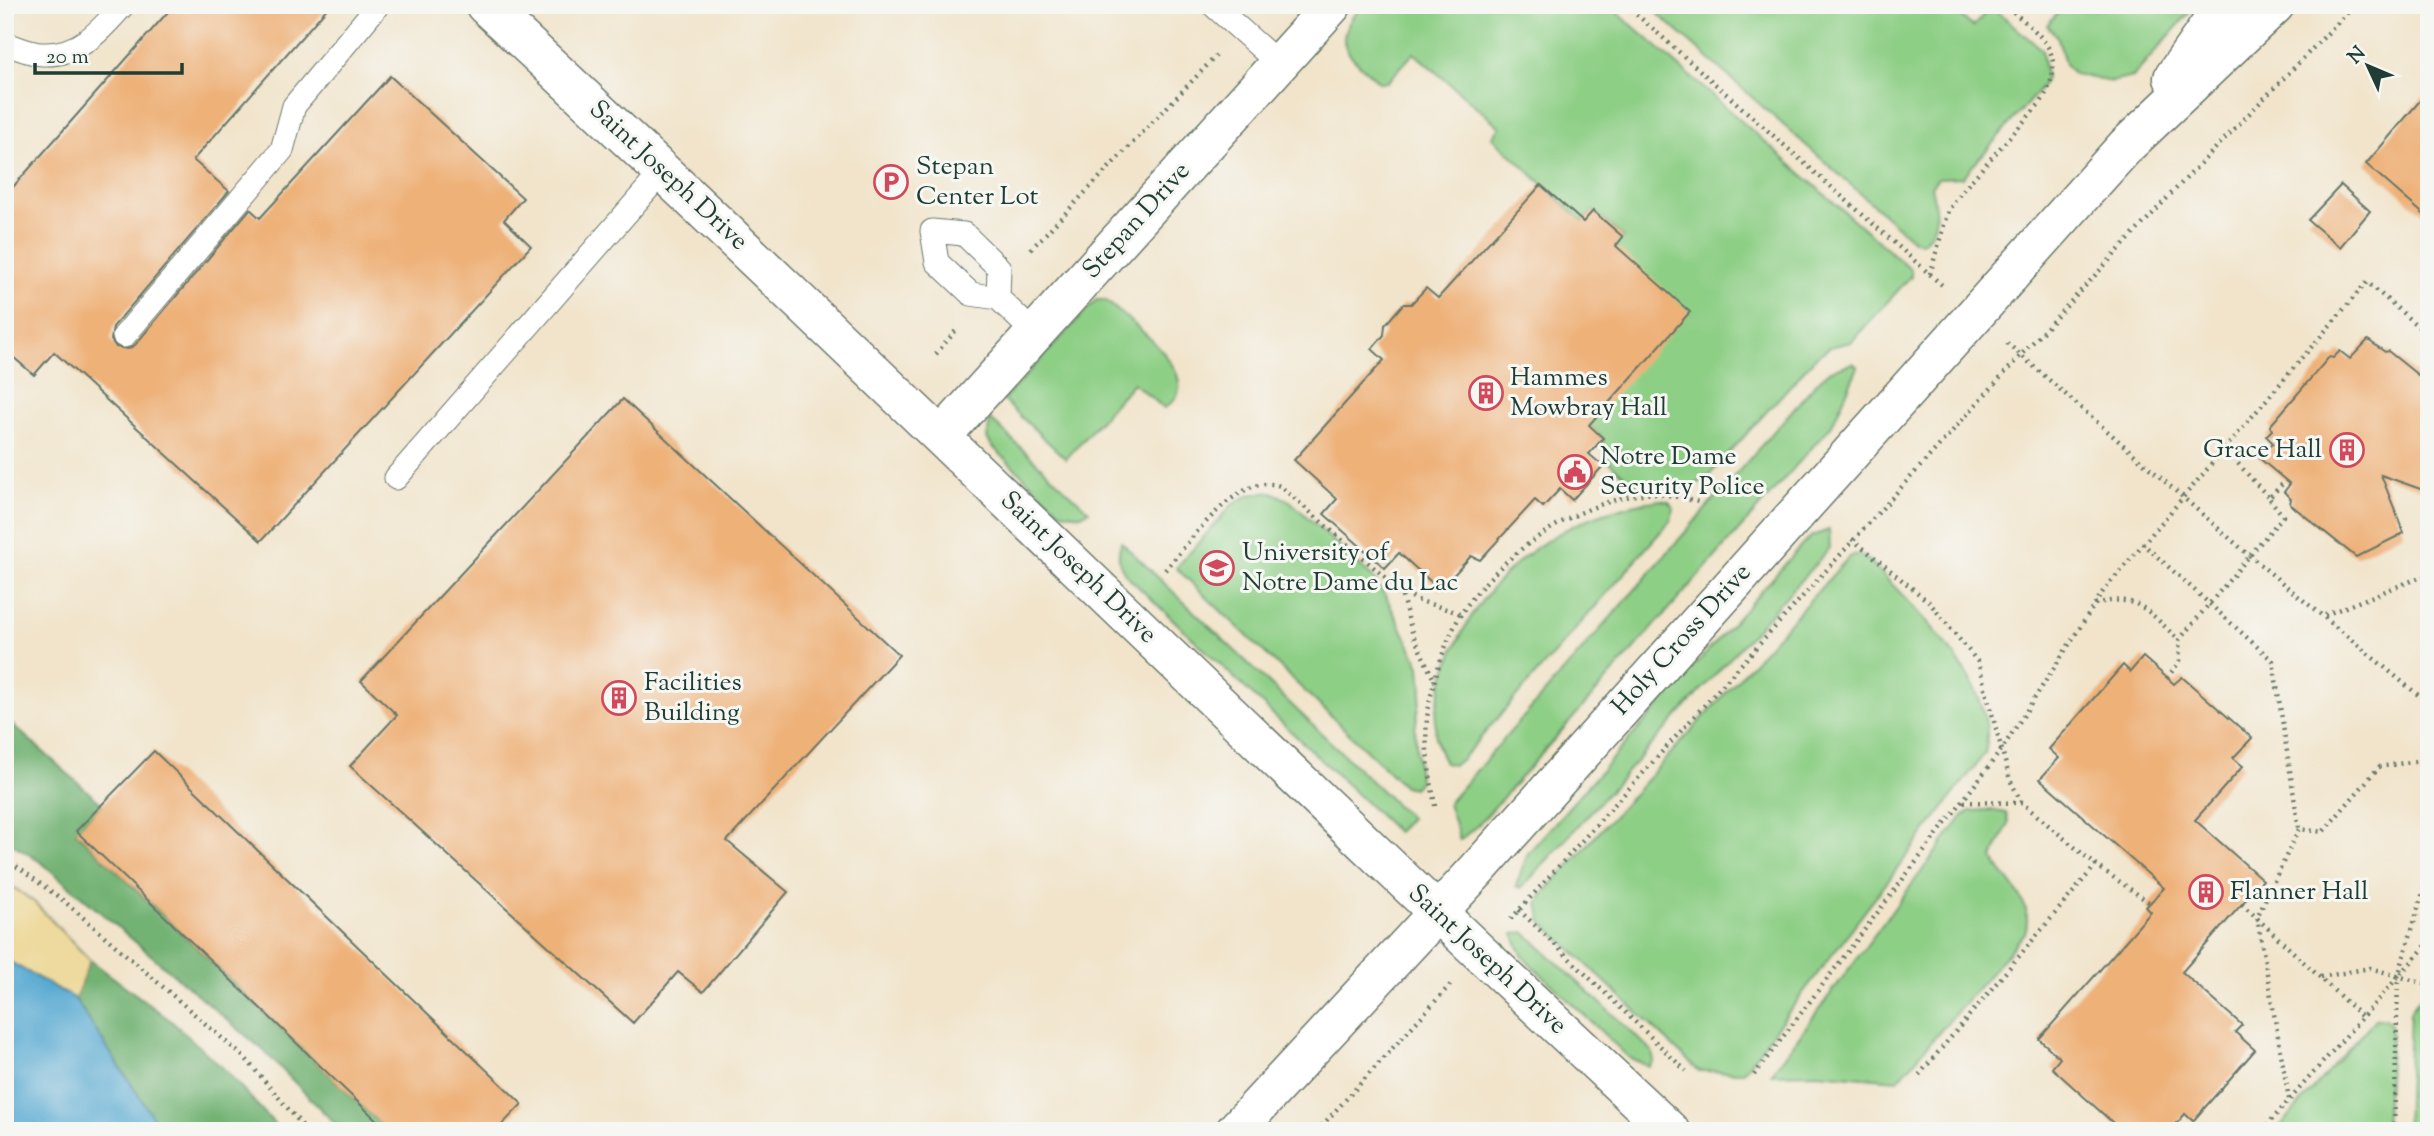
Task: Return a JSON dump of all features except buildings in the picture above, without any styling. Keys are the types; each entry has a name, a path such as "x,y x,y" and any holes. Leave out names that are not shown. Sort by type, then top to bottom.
{"street":[{"name":"Saint Joseph Drive","path":"485,5 942,436 1437,914 1670,1131"},
{"name":"Stepan Drive","path":"942,436 1332,5"},
{"name":"Holy Cross Drive","path":"2126,146 2224,5"},
{"name":"Holy Cross Drive","path":"1235,1131 1437,914 2126,146 2275,5"}],"lane":[{"path":"5,44 42,54 76,47 94,38 123,5"},
{"path":"124,336 282,150 294,106 378,5"},
{"path":"1213,5 1279,64"},
{"path":"396,478 663,171"},
{"path":"994,292 1034,333"}],"path":[{"path":"1626,5 2250,557 2325,615 2429,704"},
{"path":"1930,274 1948,211 1962,191 2041,102 2050,86 2055,66 2050,48 2006,5"},
{"path":"1510,920 2021,355 2170,195 2355,5"},
{"path":"936,354 1241,30"},
{"path":"1755,1074 2002,749 2094,604 2181,496 2367,282 2429,336"},
{"path":"2167,678 2180,661 2179,640 2283,516 2224,448"},
{"path":"2269,498 2286,480"},
{"path":"1165,570 1232,497 1251,486 1269,482 1280,486 1400,590 1417,600 1462,614"},
{"path":"1435,806 1427,757 1427,711 1446,648 1462,614 1519,551 1566,520 1637,495 1667,494 1698,502"},
{"path":"1852,539 1876,555 1929,602 1978,662 2010,779 2022,803 2095,866 2150,903"},
{"path":"2142,543 2273,660 2299,828 2257,917 2289,1099"},
{"path":"2325,615 2429,574"},
{"path":"1400,590 1413,635 1436,683"},
{"path":"2094,604 2113,599 2136,601 2179,640"},
{"path":"2299,828 2323,832 2379,767 2429,759"},
{"path":"1963,802 2022,803"},
{"path":"5,858 64,901 246,1059 307,1131"},
{"path":"1919,1076 2095,866"},
{"path":"2395,1131 2398,977 2429,872"},
{"path":"2242,904 2362,1017"},
{"path":"1519,910 1686,1071"},
{"path":"2262,1131 2429,942"},
{"path":"2320,977 2370,968 2429,985"},
{"path":"1317,1131 1455,979"}],"green space":[{"path":"1362,5 1609,5 1911,270 1911,276 1851,342 1830,347 1816,357 1705,480 1694,485 1636,486 1606,459 1603,438 1589,425 1616,246 1623,237 1593,211 1583,222 1492,137 1500,127 1414,53 1387,82 1379,82 1351,55 1344,39 1346,30"},
{"path":"1648,5 1949,5 1973,27 1991,6 2042,50 2046,78 2041,88 1963,177 1938,178 1931,186 1935,223 1923,242 1914,241"},
{"path":"2064,5 2196,5 2133,77 2111,82 2074,74 2065,64 2058,38 2047,25"},
{"path":"1096,300 1105,300 1162,351 1173,366 1179,382 1177,396 1164,408 1133,383 1066,459 1003,400"},
{"path":"1853,363 1858,367 1832,425 1482,821 1460,840 1448,803 1817,382 1831,370"},
{"path":"990,419 1089,511 1081,515 1061,512 992,446 987,438"},
{"path":"1272,492 1290,501 1373,578 1387,599 1420,666 1422,689 1415,729 1419,782 1413,788 1404,786 1176,568 1232,505 1249,495"},
{"path":"1661,500 1669,502 1674,509 1670,521 1461,760 1453,765 1445,763 1440,754 1436,734 1436,715 1442,685 1455,648 1473,614 1496,584 1523,558 1553,537 1587,520 1623,507"},
{"path":"1829,530 1830,548 1528,881 1521,888 1516,886 1528,853 1803,544 1812,536"},
{"path":"1121,542 1410,818 1397,832 1127,576 1119,560"},
{"path":"1854,555 1862,556 1871,562 1950,649 1980,701 1987,727 1985,753 1743,1072 1699,1071 1542,922 1538,904 1542,895 1848,558"},
{"path":"5,718 102,804 76,832 388,1131 342,1131 263,1050 42,863 5,839"},
{"path":"1991,810 2006,813 2009,823 1992,858 2023,902 2027,922 2025,933 1898,1080 1818,1073 1771,1074 1962,817 1970,811"},
{"path":"1524,932 1652,1051 1654,1061 1649,1067 1628,1057 1523,957 1513,934"},
{"path":"90,960 170,1020 226,1071 281,1131 162,1131 75,999"},
{"path":"2429,997 2429,1131 2406,1131 2410,1011 2420,998"},
{"path":"2385,1018 2390,1023 2391,1032 2385,1128 2379,1131 2276,1131 2375,1019"}],"sand":[{"path":"5,881 34,902 90,960 75,999 5,959"}],"water":[{"path":"5,959 75,999 162,1131 5,1131"}],"place":[{"name":"Stepan Center Lot","path":"891,182"},
{"name":"Hammes Mowbray Hall","path":"1486,393"},
{"name":"Grace Hall","path":"2347,450"},
{"name":"Notre Dame Security Police","path":"1575,472"},
{"name":"University of Notre Dame du Lac","path":"1217,568"},
{"name":"Facilities Building","path":"619,698"},
{"name":"Flanner Hall","path":"2206,892"}]}
